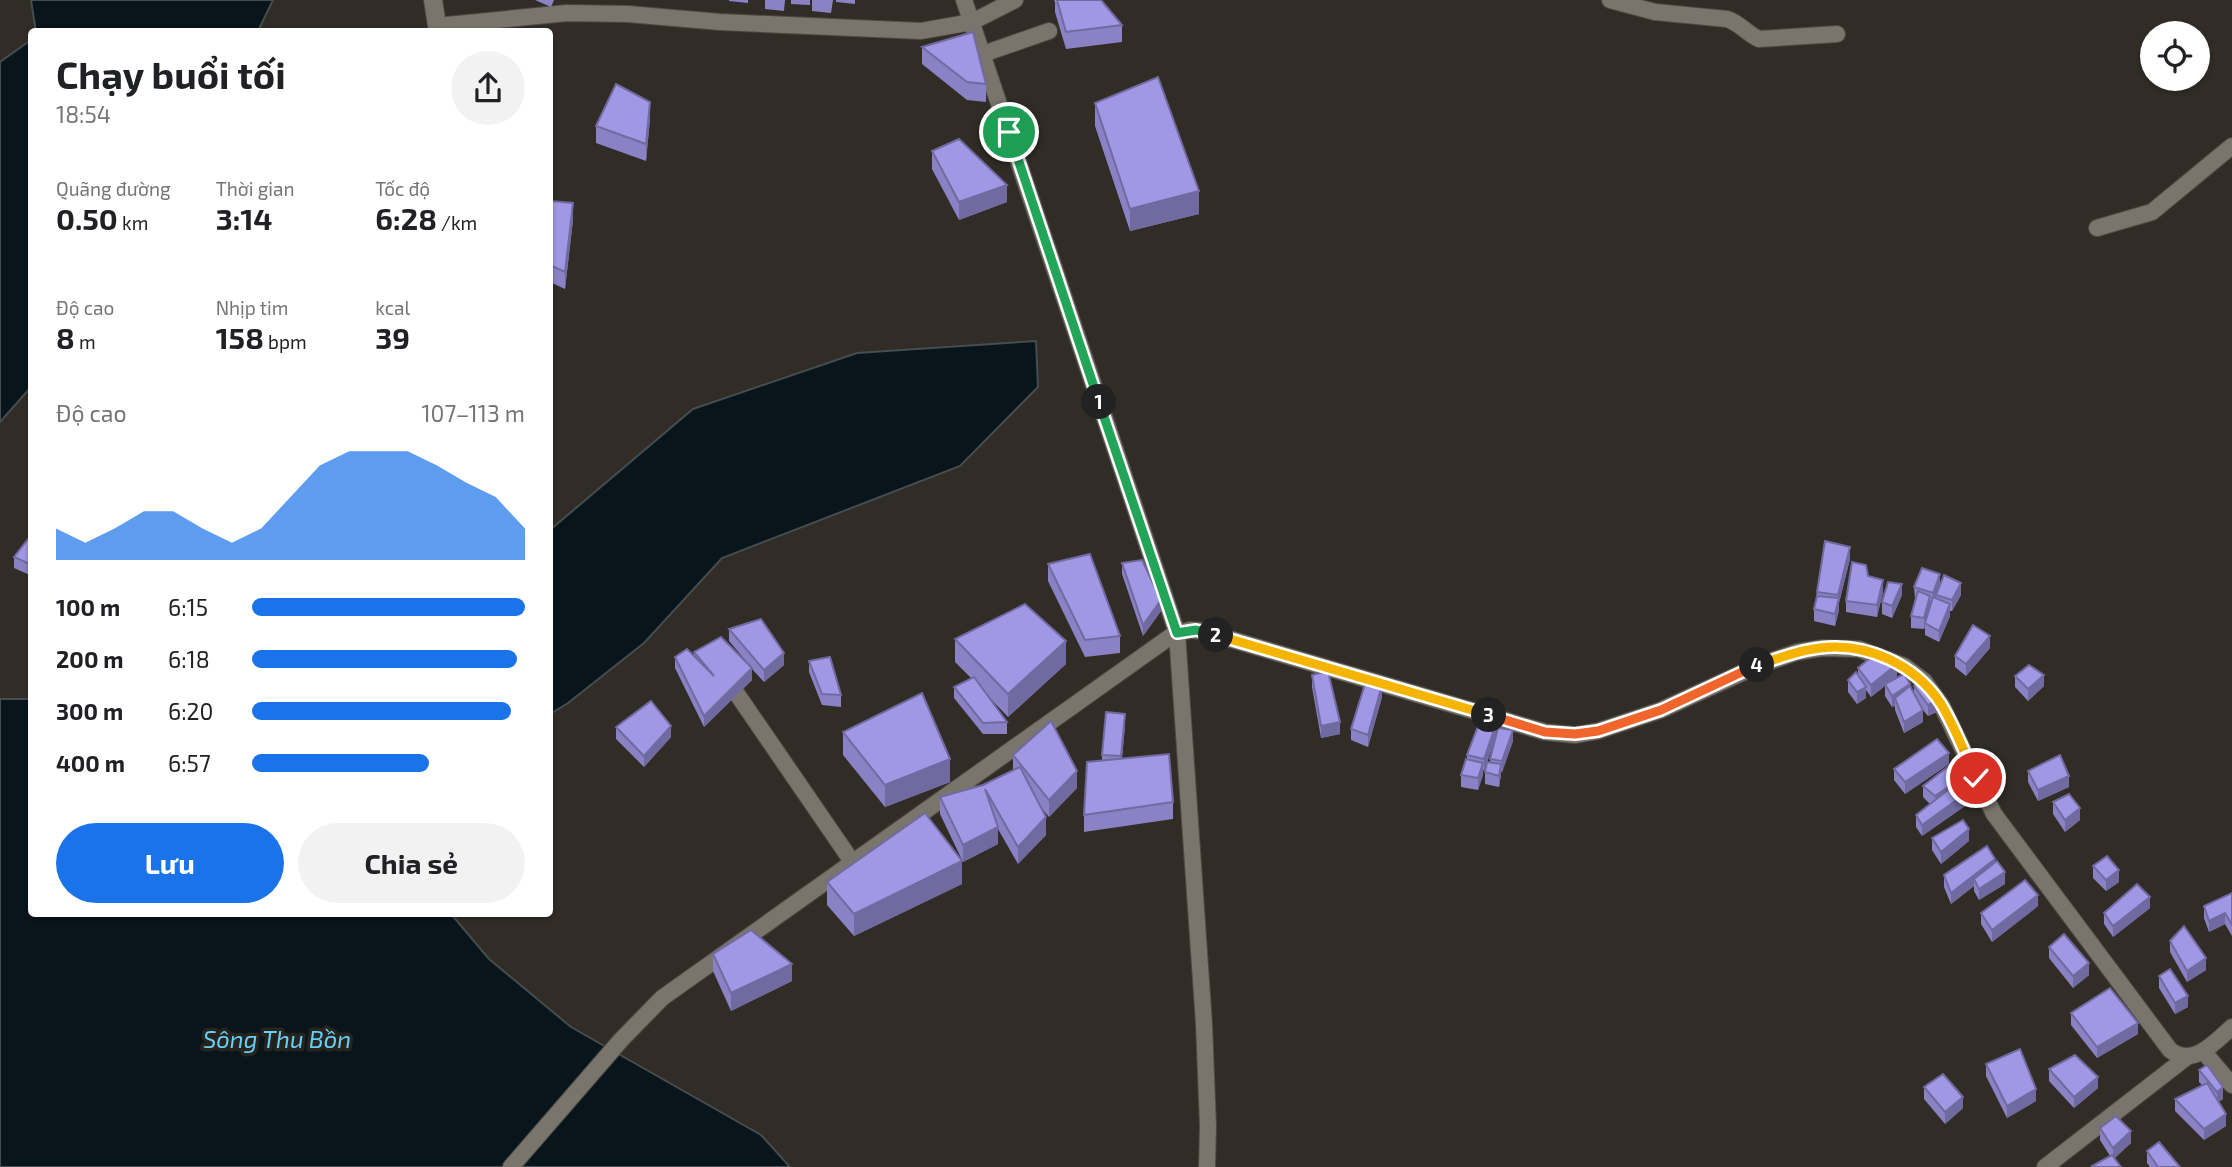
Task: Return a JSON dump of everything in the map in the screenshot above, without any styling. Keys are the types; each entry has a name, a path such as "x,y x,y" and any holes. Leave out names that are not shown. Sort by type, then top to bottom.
{"street":[{"path":"433,0 437,28"},
{"path":"964,0 1177,633 1204,1024 1207,1167"},
{"path":"443,28 568,6 734,23 921,31 972,22 1015,0"},
{"path":"1610,0 1655,12 1727,19 1736,22 1759,39 1837,34"},
{"path":"983,54 1049,31"},
{"path":"2097,228 2152,212 2232,146"},
{"path":"511,1167 662,998 1177,633 1190,630 1203,631 1545,732 1575,734 1598,731 1661,710 1757,666 1797,652 1822,648 1858,649 1904,666 1924,681 1942,706 1994,814 2157,1036 2177,1056 2187,1057"},
{"path":"737,694 853,863"},
{"path":"2045,1167 2187,1057 2203,1051 2232,1027"},
{"path":"2203,1051 2232,1085"}],"water":[{"path":"31,0 273,0 259,28 35,28"},
{"path":"28,42 28,390 0,422 0,62"},
{"path":"1036,341 1038,387 960,466 722,558 644,643 553,712 553,527 693,409 857,353"},
{"name":"Sông Thu Bồn","path":"0,699 28,699 28,917 454,917 489,959 571,1027 761,1135 790,1167 0,1167"}],"building":[{"path":"1057,0 1101,0 1122,25 1066,32"},
{"path":"973,32 986,84 967,82 922,47"},
{"path":"1158,77 1199,191 1130,209 1095,103"},
{"path":"616,84 650,102 646,144 596,126"},
{"path":"959,139 1007,185 959,202 932,151"},
{"path":"553,201 573,203 565,272 553,266"},
{"path":"28,539 28,563 14,557"},
{"path":"1825,541 1850,547 1838,595 1817,592"},
{"path":"1090,554 1120,636 1085,640 1048,564"},
{"path":"1142,560 1161,600 1143,625 1122,563"},
{"path":"1852,562 1866,565 1868,576 1883,580 1877,605 1846,601"},
{"path":"1922,568 1940,574 1933,593 1914,587"},
{"path":"1944,575 1961,583 1952,600 1936,595"},
{"path":"1888,582 1902,584 1892,606 1882,602"},
{"path":"1918,591 1930,596 1924,618 1911,616"},
{"path":"1817,596 1839,598 1835,614 1814,609"},
{"path":"1933,597 1950,604 1939,631 1925,623"},
{"path":"1025,604 1066,641 1008,694 955,639"},
{"path":"761,619 784,653 764,670 729,629"},
{"path":"1973,625 1990,636 1966,664 1955,656"},
{"path":"721,637 752,668 704,716 675,657 687,649 714,676 694,652"},
{"path":"1881,649 1897,664 1871,685 1858,668"},
{"path":"830,657 841,695 822,694 809,661"},
{"path":"2029,665 2044,675 2028,689 2015,676"},
{"path":"1328,671 1340,722 1321,726 1312,675"},
{"path":"1856,672 1866,687 1857,692 1848,680"},
{"path":"1904,674 1910,684 1892,696 1885,684"},
{"path":"974,677 1007,722 983,723 954,687"},
{"path":"1923,679 1939,700 1928,705 1914,686"},
{"path":"1366,681 1382,685 1368,735 1351,729"},
{"path":"1910,686 1923,710 1904,722 1895,698"},
{"path":"922,693 950,759 885,785 843,732"},
{"path":"651,701 671,726 644,756 616,727"},
{"path":"1106,712 1125,714 1121,756 1102,755"},
{"path":"1051,721 1077,771 1049,800 1013,755"},
{"path":"1480,721 1496,724 1484,759 1467,755"},
{"path":"1498,728 1513,730 1502,761 1490,759"},
{"path":"1937,739 1949,753 1905,782 1894,769"},
{"path":"1169,754 1173,802 1084,815 1087,762"},
{"path":"2060,755 2069,776 2038,790 2028,771"},
{"path":"1466,759 1483,763 1478,778 1461,775"},
{"path":"1487,762 1501,764 1499,776 1485,772"},
{"path":"1950,765 1963,777 1935,796 1923,786"},
{"path":"1020,767 1046,817 1018,847 985,789 998,827 963,845 940,797 983,785"},
{"path":"1957,783 1965,794 1922,825 1916,815"},
{"path":"2069,794 2080,808 2065,820 2053,802"},
{"path":"925,813 962,861 854,914 827,882"},
{"path":"1963,820 1969,829 1941,852 1932,838"},
{"path":"1987,846 1995,859 1951,893 1944,875"},
{"path":"2107,856 2119,870 2106,880 2093,866"},
{"path":"1997,861 2005,872 1979,889 1974,879"},
{"path":"2025,880 2038,895 1992,930 1981,913"},
{"path":"2137,884 2150,897 2113,926 2104,913"},
{"path":"2232,893 2232,925 2225,913 2209,921 2204,906"},
{"path":"2184,926 2206,958 2187,971 2170,941"},
{"path":"751,930 792,964 731,993 713,954"},
{"path":"2064,934 2089,963 2073,976 2049,947"},
{"path":"2170,969 2188,996 2175,1003 2159,976"},
{"path":"2110,988 2138,1023 2097,1047 2071,1013"},
{"path":"2020,1049 2036,1089 2007,1106 1986,1064"},
{"path":"2075,1055 2098,1077 2074,1097 2049,1069"},
{"path":"2207,1065 2223,1087 2217,1092 2199,1070"},
{"path":"1943,1074 1963,1097 1945,1112 1924,1087"},
{"path":"2207,1083 2226,1114 2204,1129 2175,1099"},
{"path":"2116,1116 2131,1131 2113,1148 2100,1128"},
{"path":"2159,1142 2180,1167 2158,1167 2147,1151"},
{"path":"2112,1155 2121,1167 2092,1166"}],"route":[{"path":"1009,132 1177,633 1203,631 1545,732 1575,734 1598,731 1661,710 1757,666 1797,652 1822,648 1858,649 1904,666 1924,681 1942,706 1976,778"}]}
